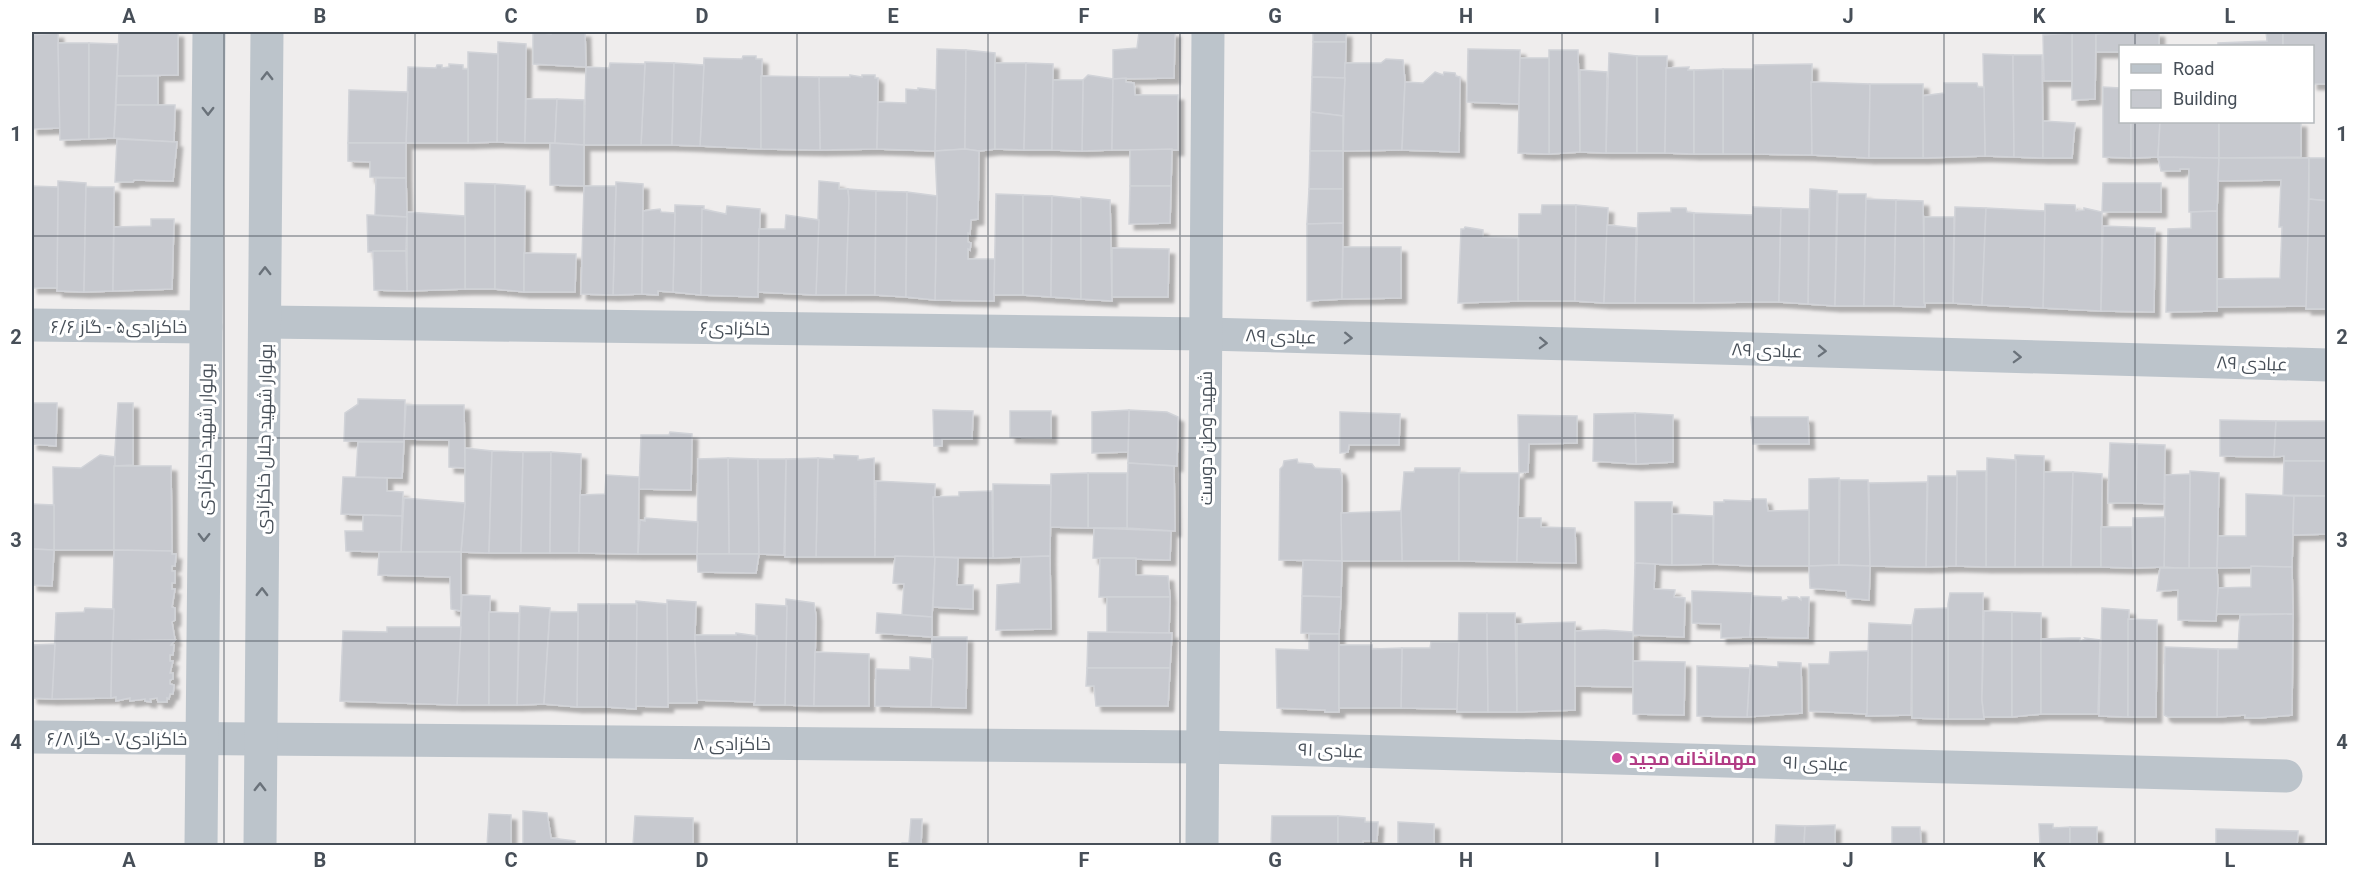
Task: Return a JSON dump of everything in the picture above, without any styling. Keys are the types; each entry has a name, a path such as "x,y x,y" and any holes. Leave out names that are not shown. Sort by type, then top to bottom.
{"street":[{"name":"بولوار شهید خاکزادی","path":"201,846 208,32"},
{"name":"بولوار شهید جلال خاکزادی","path":"260,846 267,32"},
{"name":"شهید وطن دوست","path":"1202,846 1208,32"},
{"name":"خاکزادی۶","path":"265,322 1206,334"},
{"name":"خاکزادی۵ - گاز ۶/۶","path":"32,325 206,327"},
{"name":"عبادی ۸۹","path":"1206,334 2328,365"},
{"name":"خاکزادی۷ - گاز ۶/۸","path":"32,737 261,739"},
{"name":"خاکزادی ۸","path":"261,739 1203,747"},
{"name":"عبادی ۹۱","path":"1203,747 2286,776"}],"building":[{"path":"119,32 178,32 178,75 117,76"},
{"path":"533,32 551,34 551,32 585,32 586,67 533,64"},
{"path":"1139,32 1175,32 1174,78 1113,79 1113,50 1137,48"},
{"path":"1313,32 1346,32 1346,42 1313,42"},
{"path":"2072,32 2096,32 2095,99 2072,100"},
{"path":"2159,32 2159,45 2119,45 2119,52 2096,52 2096,34"},
{"path":"2266,32 2283,32 2283,45 2218,45 2218,43 2267,41"},
{"path":"2283,32 2328,32 2328,84 2314,84 2314,45 2283,45"},
{"path":"58,33 60,128 32,129 32,35"},
{"path":"2072,33 2072,81 2044,81 2043,35"},
{"path":"498,42 526,44 525,143 497,142"},
{"path":"1313,42 1346,42 1345,78 1312,77"},
{"path":"58,43 89,43 89,139 60,140"},
{"path":"89,43 118,44 114,138 89,139"},
{"path":"937,49 966,50 965,149 935,151"},
{"path":"1468,49 1520,50 1519,104 1467,102"},
{"path":"966,50 995,53 995,149 979,151 965,149"},
{"path":"1549,50 1578,50 1580,152 1549,154"},
{"path":"468,52 498,54 497,142 468,143"},
{"path":"1609,53 1637,56 1637,153 1606,153"},
{"path":"1983,54 2013,55 2014,157 1985,156"},
{"path":"2013,55 2042,55 2043,158 2014,157"},
{"path":"743,56 756,56 756,59 762,59 761,149 700,146 704,58 742,59"},
{"path":"1637,56 1667,56 1665,153 1637,153"},
{"path":"1520,58 1549,58 1549,154 1518,153"},
{"path":"1386,59 1403,60 1405,82 1402,150 1343,151 1345,63 1381,63"},
{"path":"645,62 674,63 672,145 641,145"},
{"path":"610,63 645,64 641,145 584,145 586,67 609,68"},
{"path":"674,63 704,65 700,146 672,145"},
{"path":"995,63 1026,63 1024,150 995,149"},
{"path":"1026,63 1053,64 1052,150 1024,150"},
{"path":"449,64 463,65 463,69 468,69 468,143 406,143 408,67 436,68 437,65 442,65 442,68 449,67"},
{"path":"1812,64 1812,155 1754,154 1754,65"},
{"path":"1689,67 1688,70 1694,70 1694,154 1665,153 1666,68"},
{"path":"1723,69 1753,69 1754,154 1723,154"},
{"path":"1723,69 1723,154 1694,154 1694,70"},
{"path":"1580,70 1607,72 1606,153 1580,152"},
{"path":"1435,72 1443,75 1444,72 1455,73 1460,77 1459,152 1402,150 1405,82 1423,83"},
{"path":"850,75 862,77 862,75 875,75 875,78 878,78 877,149 820,150 819,77 850,77"},
{"path":"1088,75 1113,79 1112,150 1082,151 1083,80"},
{"path":"117,76 158,76 158,106 116,105"},
{"path":"761,76 819,77 820,150 761,149"},
{"path":"1312,77 1345,78 1343,116 1311,112"},
{"path":"1126,78 1126,82 1134,83 1135,95 1178,95 1178,150 1112,150 1113,79"},
{"path":"1053,80 1083,80 1082,151 1052,150"},
{"path":"1811,82 1870,84 1869,158 1812,155"},
{"path":"1944,83 1977,83 1978,87 1984,87 1985,156 1923,158 1922,96 1944,93"},
{"path":"1870,84 1923,84 1923,158 1869,158"},
{"path":"2103,87 2119,88 2119,123 2131,123 2131,158 2103,157"},
{"path":"918,88 936,90 935,151 877,149 878,102 906,103 906,89 918,90"},
{"path":"349,90 408,92 406,143 348,143"},
{"path":"526,99 557,99 555,143 525,143"},
{"path":"557,99 584,100 584,145 555,143"},
{"path":"116,105 175,105 174,142 114,138"},
{"path":"1311,112 1343,116 1343,151 1310,151"},
{"path":"2043,121 2075,123 2072,158 2043,158"},
{"path":"2131,123 2160,123 2158,157 2131,158"},
{"path":"2160,123 2219,123 2219,158 2158,157"},
{"path":"2219,123 2301,123 2301,157 2219,158"},
{"path":"117,139 177,142 173,181 115,182"},
{"path":"348,143 406,143 406,178 370,177 370,162 348,161"},
{"path":"550,143 584,145 584,186 550,185"},
{"path":"965,149 979,151 978,219 971,220 970,234 968,233 968,242 971,243 970,250 968,249 968,259 995,259 994,301 935,300 937,196 935,151"},
{"path":"1172,149 1171,186 1130,186 1130,150"},
{"path":"1310,151 1343,151 1343,189 1309,189"},
{"path":"2158,157 2219,158 2217,211 2189,212 2189,169 2161,171"},
{"path":"2219,158 2309,158 2307,306 2217,307 2217,279 2280,278 2282,227 2279,227 2281,180 2218,181"},
{"path":"2309,158 2328,158 2328,201 2309,199"},
{"path":"376,178 406,178 407,217 375,215"},
{"path":"58,181 86,183 84,292 57,291"},
{"path":"819,181 839,183 839,189 848,189 846,295 816,295"},
{"path":"616,182 643,184 642,294 613,295"},
{"path":"465,183 495,184 495,289 465,289"},
{"path":"2103,183 2161,183 2161,212 2102,212"},
{"path":"495,184 525,186 524,292 495,289"},
{"path":"32,186 58,187 57,288 32,288"},
{"path":"584,186 616,186 613,295 581,294"},
{"path":"1130,186 1171,186 1170,223 1129,224"},
{"path":"86,187 114,187 113,291 84,292"},
{"path":"848,189 876,191 875,295 846,295"},
{"path":"1309,189 1343,189 1343,223 1307,224"},
{"path":"1810,189 1837,191 1835,306 1808,304"},
{"path":"876,191 907,192 906,297 875,295"},
{"path":"907,192 937,196 935,300 906,297"},
{"path":"996,194 1023,195 1023,295 994,295"},
{"path":"1838,194 1866,194 1864,306 1835,306"},
{"path":"1023,195 1052,196 1051,297 1023,295"},
{"path":"1052,196 1081,199 1081,299 1051,297"},
{"path":"1081,197 1110,200 1112,301 1081,299"},
{"path":"1866,199 1896,200 1894,306 1864,306"},
{"path":"2309,199 2328,201 2328,309 2306,309"},
{"path":"1896,200 1923,201 1925,307 1894,306"},
{"path":"2045,204 2075,205 2076,211 2084,210 2084,208 2102,212 2101,311 2043,308"},
{"path":"675,205 704,206 701,295 673,292"},
{"path":"1542,205 1576,205 1575,301 1518,301 1519,214 1541,214"},
{"path":"1576,205 1608,208 1604,303 1575,301"},
{"path":"727,206 760,209 758,297 701,295 702,209 726,214"},
{"path":"1753,207 1781,208 1779,302 1752,302"},
{"path":"1955,207 1986,208 1982,305 1953,303"},
{"path":"1671,208 1686,208 1687,212 1694,213 1694,303 1635,303 1638,213 1671,212"},
{"path":"1781,208 1809,209 1808,304 1779,302"},
{"path":"1986,208 2045,211 2043,308 1982,305"},
{"path":"660,209 661,212 675,213 673,292 658,291 658,295 642,294 643,211"},
{"path":"2217,211 2217,311 2166,312 2168,229 2191,228 2191,212"},
{"path":"407,212 465,216 465,289 407,291"},
{"path":"1694,213 1753,215 1752,302 1694,303"},
{"path":"367,215 407,217 406,251 368,252"},
{"path":"786,215 819,220 816,295 758,292 759,229 785,229"},
{"path":"1924,217 1954,217 1953,303 1924,303"},
{"path":"151,219 174,219 172,289 113,291 114,227 151,226"},
{"path":"1343,223 1342,299 1307,301 1307,224"},
{"path":"1607,225 1636,228 1635,303 1604,303"},
{"path":"2103,226 2155,228 2154,312 2101,311"},
{"path":"1465,227 1483,230 1483,237 1518,238 1518,301 1458,303 1461,229"},
{"path":"1343,247 1401,247 1401,298 1342,299"},
{"path":"1112,248 1169,249 1168,297 1112,297"},
{"path":"373,251 406,251 407,291 374,290"},
{"path":"524,253 576,254 575,292 524,292"},
{"path":"358,399 405,400 404,442 344,441 345,413 358,404"},
{"path":"32,403 57,403 56,446 32,444"},
{"path":"118,403 133,403 133,465 114,466"},
{"path":"406,405 464,405 465,468 449,467 449,440 404,439"},
{"path":"933,410 973,411 972,439 942,439 942,446 934,446"},
{"path":"1129,410 1167,412 1178,417 1177,466 1128,463"},
{"path":"1129,410 1128,452 1092,453 1092,412"},
{"path":"1010,411 1051,411 1051,438 1010,437"},
{"path":"1340,412 1400,414 1399,445 1349,445 1348,452 1340,453"},
{"path":"1635,413 1673,415 1673,462 1636,464"},
{"path":"1635,413 1636,464 1593,461 1594,414"},
{"path":"1518,415 1577,416 1577,443 1529,444 1528,472 1519,473"},
{"path":"1751,417 1808,417 1809,444 1753,444"},
{"path":"2220,420 2276,421 2274,457 2220,456"},
{"path":"2276,421 2328,421 2328,461 2284,461 2284,456 2274,457"},
{"path":"670,432 692,434 691,490 639,489 641,435 669,435"},
{"path":"358,442 404,442 402,478 356,477"},
{"path":"2110,443 2137,444 2136,503 2108,503"},
{"path":"2137,444 2165,445 2164,504 2136,503"},
{"path":"465,448 492,451 489,553 461,552 465,503"},
{"path":"492,451 523,452 521,553 489,553"},
{"path":"523,452 551,452 550,553 521,553"},
{"path":"551,452 581,454 579,553 550,553"},
{"path":"100,455 115,457 114,550 54,550 53,467 81,468"},
{"path":"834,455 858,456 858,460 874,458 875,557 816,557 818,458 834,459"},
{"path":"2015,455 2044,456 2043,567 2015,567"},
{"path":"728,458 758,459 759,554 729,554"},
{"path":"728,458 729,554 697,554 698,459"},
{"path":"818,458 816,557 785,557 786,459"},
{"path":"1987,458 2016,460 2015,567 1986,567"},
{"path":"758,459 786,459 784,555 759,554"},
{"path":"1297,459 1298,463 1312,464 1315,468 1340,469 1342,477 1342,561 1279,560 1280,469 1284,461"},
{"path":"2284,461 2328,461 2328,496 2283,495"},
{"path":"1128,463 1174,466 1175,531 1127,528"},
{"path":"114,466 171,466 172,551 114,550"},
{"path":"1415,468 1460,468 1459,561 1402,561 1401,511 1404,472 1414,472"},
{"path":"1957,471 1986,471 1986,567 1956,566"},
{"path":"2190,471 2219,473 2217,568 2189,569"},
{"path":"2044,472 2073,472 2071,567 2043,567"},
{"path":"2073,472 2102,474 2101,567 2071,567"},
{"path":"1088,473 1127,473 1127,528 1088,528"},
{"path":"1088,473 1088,528 1050,527 1051,474"},
{"path":"1459,473 1519,473 1517,562 1459,561"},
{"path":"2190,474 2189,569 2164,567 2165,475"},
{"path":"606,475 639,477 638,554 579,553 580,495 605,494"},
{"path":"1928,476 1957,476 1956,566 1926,567"},
{"path":"343,477 387,478 387,491 403,492 402,516 341,514"},
{"path":"1839,478 1839,565 1809,566 1809,479"},
{"path":"1840,480 1868,480 1870,566 1839,565"},
{"path":"876,481 935,484 934,557 875,557"},
{"path":"1927,482 1926,567 1870,566 1869,483"},
{"path":"993,484 1051,485 1050,556 993,558"},
{"path":"992,491 993,558 934,557 933,497 959,496 959,492"},
{"path":"2246,494 2294,496 2292,567 2217,568 2218,536 2246,536"},
{"path":"2294,496 2328,496 2328,534 2293,535"},
{"path":"404,498 465,503 461,552 401,552"},
{"path":"1752,499 1766,499 1768,511 1809,510 1809,566 1753,566"},
{"path":"1724,500 1753,501 1753,566 1713,564 1714,502 1724,502"},
{"path":"1635,502 1672,502 1672,565 1635,563"},
{"path":"32,504 54,505 54,550 32,549"},
{"path":"1401,511 1402,561 1342,561 1341,513"},
{"path":"1672,514 1713,516 1713,564 1672,565"},
{"path":"363,515 402,516 401,552 346,551 345,531 363,531"},
{"path":"2165,517 2164,567 2133,568 2133,518"},
{"path":"645,518 698,522 697,554 638,554 640,520 645,521"},
{"path":"1518,518 1541,518 1541,527 1575,528 1576,563 1517,562"},
{"path":"2101,527 2132,527 2133,568 2101,567"},
{"path":"1094,528 1171,531 1170,560 1093,558"},
{"path":"32,549 54,550 52,586 32,585"},
{"path":"114,550 172,551 172,554 176,554 175,566 172,566 172,571 175,571 175,583 172,583 172,589 175,589 172,607 175,608 175,620 172,622 175,640 112,641"},
{"path":"379,552 461,552 461,611 451,609 450,577 378,575"},
{"path":"697,554 759,554 756,573 698,572"},
{"path":"895,556 935,557 932,617 902,615 904,584 893,583"},
{"path":"1050,556 1051,629 996,630 997,585 1020,583 1021,557"},
{"path":"935,557 958,558 957,585 973,585 973,609 933,607"},
{"path":"1100,558 1136,558 1136,575 1168,576 1170,597 1099,597"},
{"path":"1303,560 1342,561 1341,597 1302,596"},
{"path":"1635,563 1655,564 1654,589 1675,590 1674,597 1685,598 1684,637 1633,635"},
{"path":"1809,566 1870,566 1869,600 1847,598 1846,591 1810,588"},
{"path":"2251,566 2292,567 2293,614 2216,614 2218,588 2251,587"},
{"path":"2160,568 2217,568 2216,621 2178,620 2178,590 2157,591"},
{"path":"1692,591 1752,593 1750,637 1721,638 1721,624 1692,623"},
{"path":"1950,593 1983,593 1982,700 1984,719 1948,719 1948,604"},
{"path":"462,595 490,596 489,705 457,705"},
{"path":"1302,596 1341,597 1339,634 1301,633"},
{"path":"1752,596 1781,597 1782,601 1789,599 1788,597 1797,597 1801,600 1801,597 1809,597 1808,638 1750,637"},
{"path":"1107,597 1170,597 1169,633 1107,632"},
{"path":"786,599 814,603 816,616 814,706 785,705"},
{"path":"667,600 696,602 697,703 668,703"},
{"path":"636,601 667,604 668,707 636,706"},
{"path":"578,604 609,604 607,707 577,707"},
{"path":"609,604 637,604 636,709 607,707"},
{"path":"756,604 787,606 785,705 754,705"},
{"path":"520,606 550,608 544,704 517,705"},
{"path":"85,608 114,609 111,698 52,699 56,613 84,612"},
{"path":"1948,608 1948,719 1912,718 1912,625 1915,609"},
{"path":"2102,608 2129,610 2128,717 2099,716"},
{"path":"1984,611 2012,612 2012,717 1984,717 1982,700"},
{"path":"489,612 519,613 517,705 489,705"},
{"path":"550,612 578,612 577,707 544,704"},
{"path":"2012,612 2041,613 2041,714 2012,717"},
{"path":"877,613 932,617 932,637 876,633"},
{"path":"1459,613 1487,613 1488,712 1457,712"},
{"path":"1487,613 1515,613 1517,712 1488,712"},
{"path":"2293,614 2292,715 2259,718 2245,718 2245,715 2217,717 2218,649 2238,649 2240,615"},
{"path":"2128,619 2157,620 2156,717 2128,717"},
{"path":"1575,622 1575,710 1517,712 1517,624"},
{"path":"1869,623 1912,625 1911,715 1866,716"},
{"path":"387,627 461,627 457,705 340,701 343,631 387,632"},
{"path":"1575,631 1633,632 1633,687 1575,686"},
{"path":"1088,632 1172,633 1170,668 1087,668"},
{"path":"736,633 757,636 755,702 697,700 695,635 736,635"},
{"path":"1309,634 1339,634 1339,712 1277,708 1276,649 1309,650"},
{"path":"932,637 967,637 966,708 931,707"},
{"path":"2080,638 2080,641 2085,638 2100,640 2098,714 2041,714 2041,639"},
{"path":"175,640 171,645 174,645 173,655 170,655 170,661 173,661 170,673 173,673 173,679 170,680 170,684 174,685 173,694 170,694 169,699 167,698 167,702 158,702 157,698 150,699 151,702 145,699 130,701 130,698 116,701 116,697 111,698 112,641"},
{"path":"1431,642 1459,642 1457,709 1401,708 1402,648 1430,648"},
{"path":"55,644 52,699 32,698 32,645"},
{"path":"1339,645 1372,645 1372,649 1402,648 1401,708 1339,708"},
{"path":"2165,647 2218,649 2217,717 2168,717 2164,715"},
{"path":"1868,651 1867,714 1809,711 1809,664 1829,664 1830,652"},
{"path":"815,652 869,654 869,706 814,706"},
{"path":"910,657 933,659 931,707 875,706 876,669 910,670"},
{"path":"1633,661 1685,662 1684,715 1633,714"},
{"path":"1778,662 1801,663 1802,713 1747,717 1750,665 1778,667"},
{"path":"1697,666 1750,668 1747,717 1697,716"},
{"path":"1087,668 1170,668 1168,706 1096,706 1094,686 1086,686"},
{"path":"523,811 547,813 551,838 575,841 575,846 523,846"},
{"path":"489,814 511,815 511,846 487,846"},
{"path":"635,816 693,818 693,844 633,845"},
{"path":"1272,816 1338,816 1338,846 1271,846"},
{"path":"1338,816 1365,818 1365,822 1378,822 1377,841 1363,841 1363,846 1338,846"},
{"path":"911,819 922,819 921,846 901,846 902,843 909,843"},
{"path":"1398,822 1434,824 1434,846 1398,846"},
{"path":"2039,824 2053,824 2053,828 2070,827 2070,846 2040,846"},
{"path":"1776,825 1805,826 1804,846 1775,846"},
{"path":"1835,825 1835,846 1804,846 1805,826"},
{"path":"1892,827 1920,827 1921,846 1892,846"},
{"path":"2070,827 2097,827 2097,846 2070,846"},
{"path":"2216,829 2298,831 2297,846 2216,846"}],"place":[{"name":"مهمانخانه مجید","path":"1617,758"}]}
